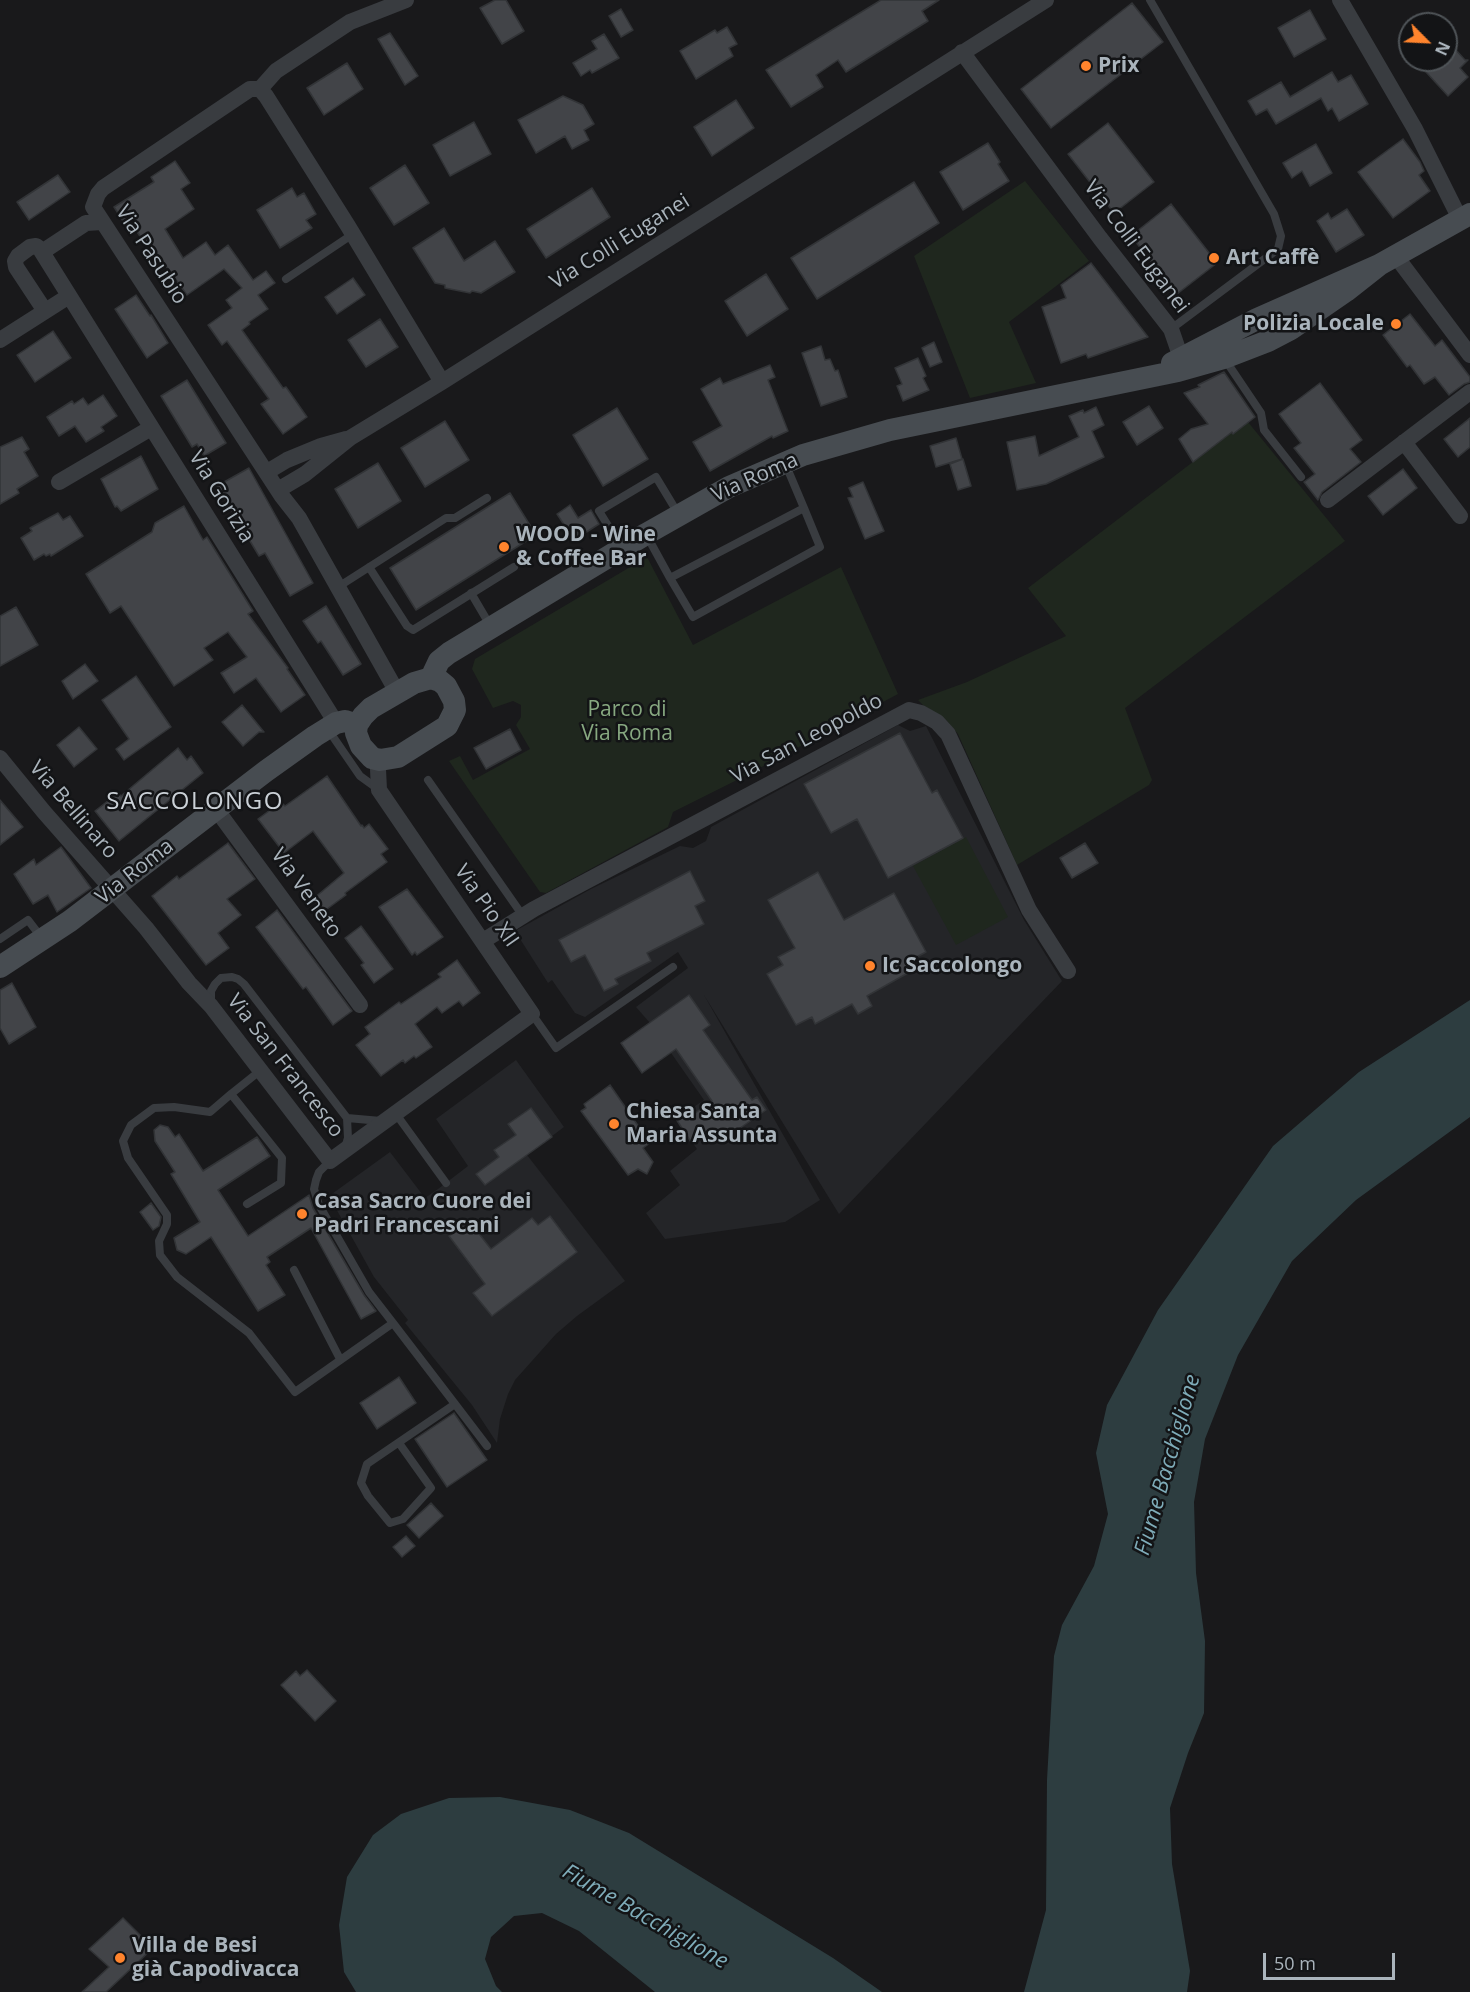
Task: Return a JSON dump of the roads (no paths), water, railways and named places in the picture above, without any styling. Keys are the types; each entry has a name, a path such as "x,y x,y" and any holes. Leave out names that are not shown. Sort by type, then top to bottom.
{"main road":[{"name":"Via Roma","path":"1127,382 1181,358 1257,319 1319,293 1387,260 1465,217"},
{"name":"Via Roma","path":"0,965 43,940 216,809 340,725 363,716 394,687 431,678 440,661 646,534 729,487 785,463 890,430 1127,382 1224,358 1268,341 1291,329 1387,260"},
{"path":"340,725 356,733 361,746 372,758 380,760 398,756 441,731 452,718 454,701 451,693 440,681 431,678"}],"street":[{"name":"Via Pasubio","path":"267,472 93,207 103,188 250,89 260,89 276,71 350,22 406,0"},
{"name":"Via Colli Euganei","path":"278,490 305,474 350,438 1046,0"},
{"path":"1340,0 1465,217"},
{"name":"Via Colli Euganei","path":"962,52 1100,238 1171,328 1181,358"},
{"path":"260,89 353,234 442,382"},
{"path":"45,311 16,267 15,261 18,256 30,247 36,246 42,252 86,223 102,222"},
{"name":"Via Gorizia","path":"42,252 340,725"},
{"path":"1387,260 1470,356"},
{"path":"0,340 69,296"},
{"path":"1328,500 1470,392"},
{"path":"59,482 152,428"},
{"path":"350,438 296,456 267,472 299,518 394,687"},
{"path":"1404,442 1460,516"},
{"path":"299,518 297,490 305,474"},
{"name":"Via San Leopoldo","path":"483,941 528,912 909,710 937,722 948,734 1029,910 1068,970"},
{"name":"Via Bellinaro","path":"0,759 112,890"},
{"path":"380,760 378,769 380,790"},
{"name":"Via Pio XII","path":"380,790 532,1014"},
{"name":"Via Veneto","path":"216,809 360,1005"},
{"name":"Via San Francesco","path":"112,890 146,928 261,1070 337,1156 532,1014"}],"lane":[{"path":"1150,0 1274,214 1281,236 1278,249 1171,328"},
{"path":"286,279 353,234"},
{"path":"1224,358 1261,413 1264,430 1301,477"},
{"path":"646,534 693,617 820,547 785,463"},
{"path":"615,553 612,532 599,511 656,477 679,515"},
{"path":"338,587 446,518 454,518 487,498"},
{"path":"670,578 804,508"},
{"path":"369,567 407,626 414,630 514,567"},
{"path":"471,593 492,628"},
{"name":"Via Pio XII","path":"340,725 360,776 380,790"},
{"path":"428,780 528,912"},
{"path":"0,939 28,920 43,940"},
{"name":"Via Pio XII","path":"532,1014 556,1048 673,967"},
{"path":"210,1006 214,984 221,978 238,979 347,1118 348,1138 337,1156 319,1172 316,1180 314,1190 319,1205 369,1292 486,1446"},
{"path":"261,1070 210,1112 174,1107 154,1108 131,1125 123,1141 128,1158 167,1215 167,1224 159,1241 160,1255 177,1277 249,1333 294,1392 393,1323"},
{"path":"231,1094 282,1158 281,1183 247,1204"},
{"path":"347,1118 365,1121 392,1117 446,1183"},
{"path":"294,1270 340,1359"},
{"path":"399,1443 431,1488 403,1519 390,1523 368,1496 361,1483 367,1464 455,1404"}],"water":[{"name":"Fiume Bacchiglione","path":"1470,1000 1470,1117 1356,1200 1292,1261 1238,1355 1205,1439 1194,1502 1196,1573 1205,1641 1204,1713 1170,1808 1172,1864 1190,1971 1187,1992 1024,1992 1046,1910 1047,1780 1054,1656 1062,1625 1094,1566 1108,1514 1096,1453 1107,1405 1158,1310 1273,1146 1359,1072"},
{"name":"Fiume Bacchiglione","path":"500,1797 570,1810 629,1833 833,1958 882,1992 655,1992 579,1931 542,1913 514,1916 491,1937 485,1959 496,1986 502,1992 356,1992 344,1972 339,1925 347,1877 373,1835 401,1814 449,1798"}],"place":[{"name":"Prix","path":"1086,66"},
{"name":"Art Caffè","path":"1214,258"},
{"name":"Polizia Locale","path":"1396,324"},
{"name":"WOOD - Wine & Coffee Bar","path":"504,547"},
{"name":"Ic Saccolongo","path":"870,966"},
{"name":"Chiesa Santa Maria Assunta","path":"614,1124"},
{"name":"Casa Sacro Cuore dei Padri Francescani","path":"302,1214"},
{"name":"Villa de Besi già Capodivacca","path":"120,1958"}],"district":[{"name":"SACCOLONGO","path":"195,802"}],"park label":[{"name":"Parco di Via Roma","path":"627,722"}]}
